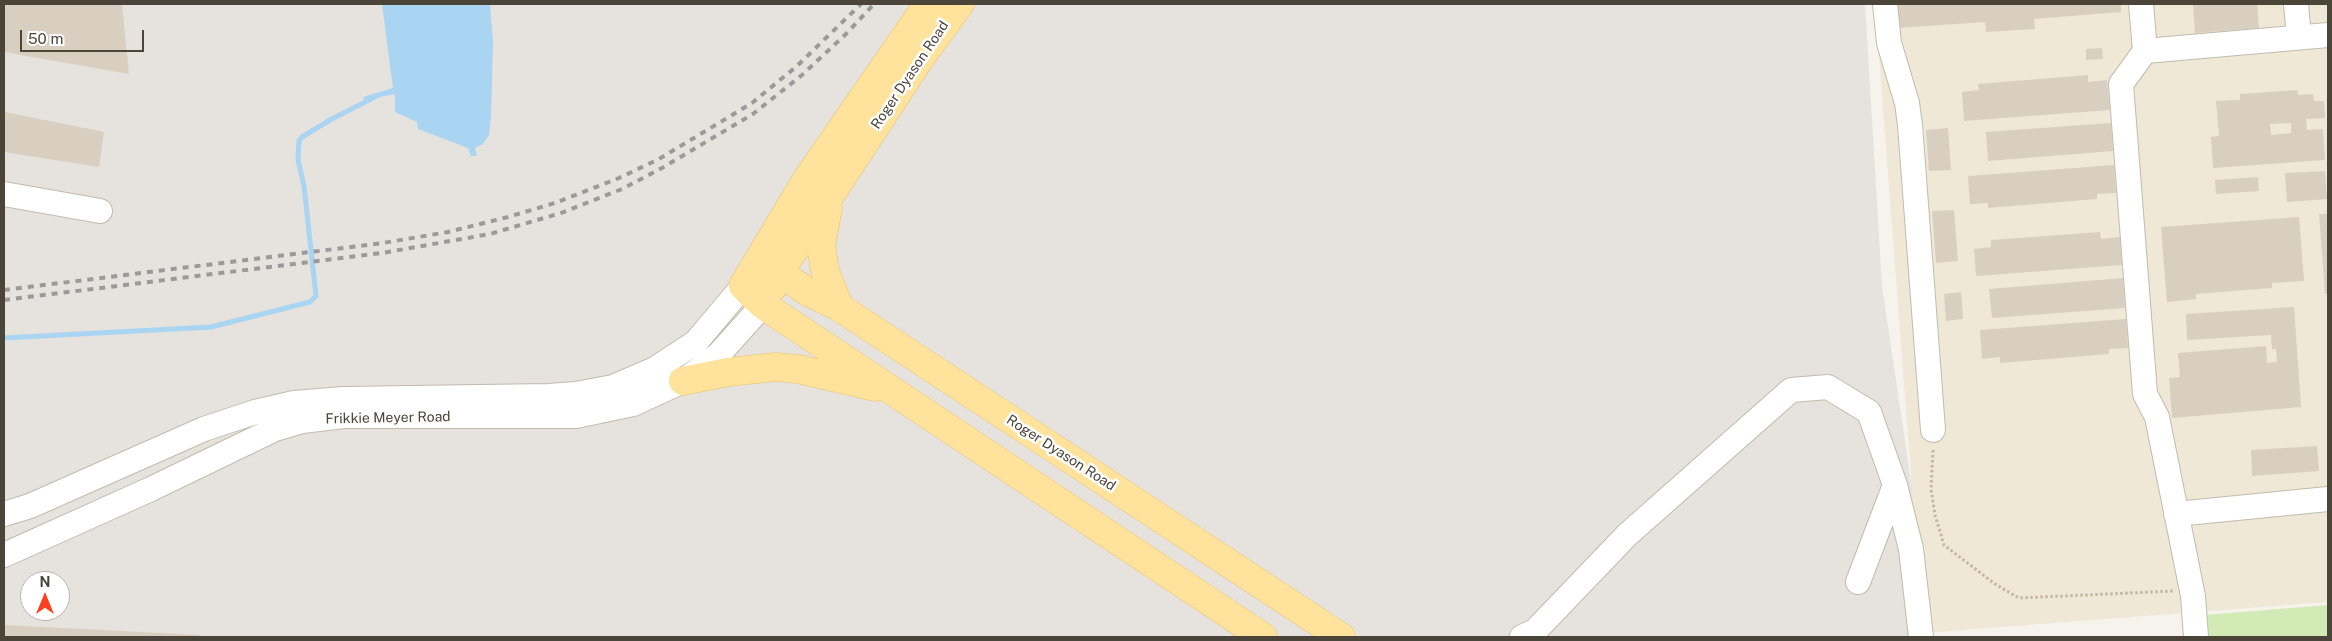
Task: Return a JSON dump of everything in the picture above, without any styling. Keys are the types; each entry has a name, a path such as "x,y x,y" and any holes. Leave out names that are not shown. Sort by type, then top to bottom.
{"main road":[{"name":"Roger Dyason Road","path":"763,305 769,266 807,179 928,4"},
{"name":"Roger Dyason Road","path":"743,286 769,266 830,196 921,57 960,4"},
{"path":"830,196 821,246 825,271 840,307"},
{"name":"Roger Dyason Road","path":"769,266 808,292 840,307 1341,637"},
{"path":"743,286 763,305 1263,637"},
{"path":"684,382 728,372 776,367 798,369 894,392"}],"street":[{"path":"1886,4 1889,43 1907,103 1910,125 1933,430"},
{"path":"2141,4 2145,51 2121,84 2145,394 2157,417 2192,591 2196,637"},
{"path":"2296,4 2299,37"},
{"path":"2145,51 2328,35"},
{"path":"4,194 100,211"},
{"name":"Frikkie Meyer Road","path":"4,514 30,506 188,436 255,412 294,403 343,399 548,396 613,387 655,369 696,342 743,286"},
{"name":"Frikkie Meyer Road","path":"4,555 152,490 275,429 302,421 344,416 576,416 633,404 684,382 719,354 763,305"},
{"path":"1522,637 1535,631 1627,535 1791,390 1828,387 1869,412 1895,485 1911,549 1921,637"},
{"path":"1858,582 1895,485"},
{"path":"2176,514 2328,499"},
{"path":"30,506 44,538"}],"path":[{"path":"1933,430 1931,489 1935,515 1944,545 1995,584 2019,598 2192,591"}],"shaded area":[{"path":"4,4 1865,4 1882,286 1934,637 4,637"},
{"path":"1875,4 2328,4 2328,602 1923,633"}],"green space":[{"path":"2328,605 2328,637 2212,637 2206,635 2205,615"}],"water":[{"path":"382,4 490,4 493,42 491,117 489,135 483,144 475,148 477,156 471,156 468,148 418,129 417,122 395,112 395,94 380,97 366,104 363,97 393,88"}],"building":[{"path":"4,4 122,4 129,74 4,52"},
{"path":"1896,4 2121,4 2121,12 2034,19 2035,29 1986,32 1985,22 1898,28"},
{"path":"2193,4 2257,4 2259,28 2195,33"},
{"path":"2102,48 2103,59 2086,60 2086,49"},
{"path":"2088,75 2088,82 2107,80 2110,110 1964,121 1962,92 1979,90 1978,84"},
{"path":"2297,90 2298,95 2313,94 2314,101 2324,101 2325,118 2306,119 2307,130 2323,129 2325,160 2213,168 2211,137 2219,136 2216,101 2240,100 2240,94","holes":["2291,123 2291,133 2271,135 2270,124"]},
{"path":"4,112 104,132 99,167 4,152"},
{"path":"2111,123 2113,151 1988,161 1986,132"},
{"path":"1948,128 1951,170 1929,171 1926,130"},
{"path":"2114,165 2116,193 2097,194 2097,199 1988,208 1988,203 1970,204 1968,176"},
{"path":"2325,171 2327,199 2287,202 2285,173"},
{"path":"2258,177 2259,191 2216,194 2215,180"},
{"path":"1954,210 1958,261 1936,263 1932,211"},
{"path":"2319,214 2328,214 2328,294 2325,294"},
{"path":"2299,217 2304,281 2272,283 2272,288 2196,294 2196,299 2167,302 2161,227"},
{"path":"2100,232 2101,239 2120,237 2122,265 1976,276 1974,249 1991,247 1991,240"},
{"path":"2123,278 2125,308 1992,318 1989,289"},
{"path":"1961,292 1963,319 1946,321 1944,294"},
{"path":"2294,307 2301,407 2172,418 2169,378 2180,377 2178,353 2266,346 2267,363 2277,362 2276,349 2272,349 2271,335 2187,340 2186,314"},
{"path":"2126,319 2128,348 2109,349 2109,354 2000,363 2000,357 1982,359 1980,330"},
{"path":"2317,446 2319,471 2252,476 2251,450"},
{"path":"4,625 200,635 199,637 4,637"}],"waterway":[{"path":"4,338 211,327 310,302 316,296 304,186 298,160 299,141 302,137 330,120 369,100"}],"railway":[{"path":"4,290 383,243 448,232 555,203 619,178 659,159 752,103 797,66 861,4"},
{"path":"4,300 382,253 490,234 561,213 622,189 662,168 753,114 802,75 846,34 874,4"}]}
